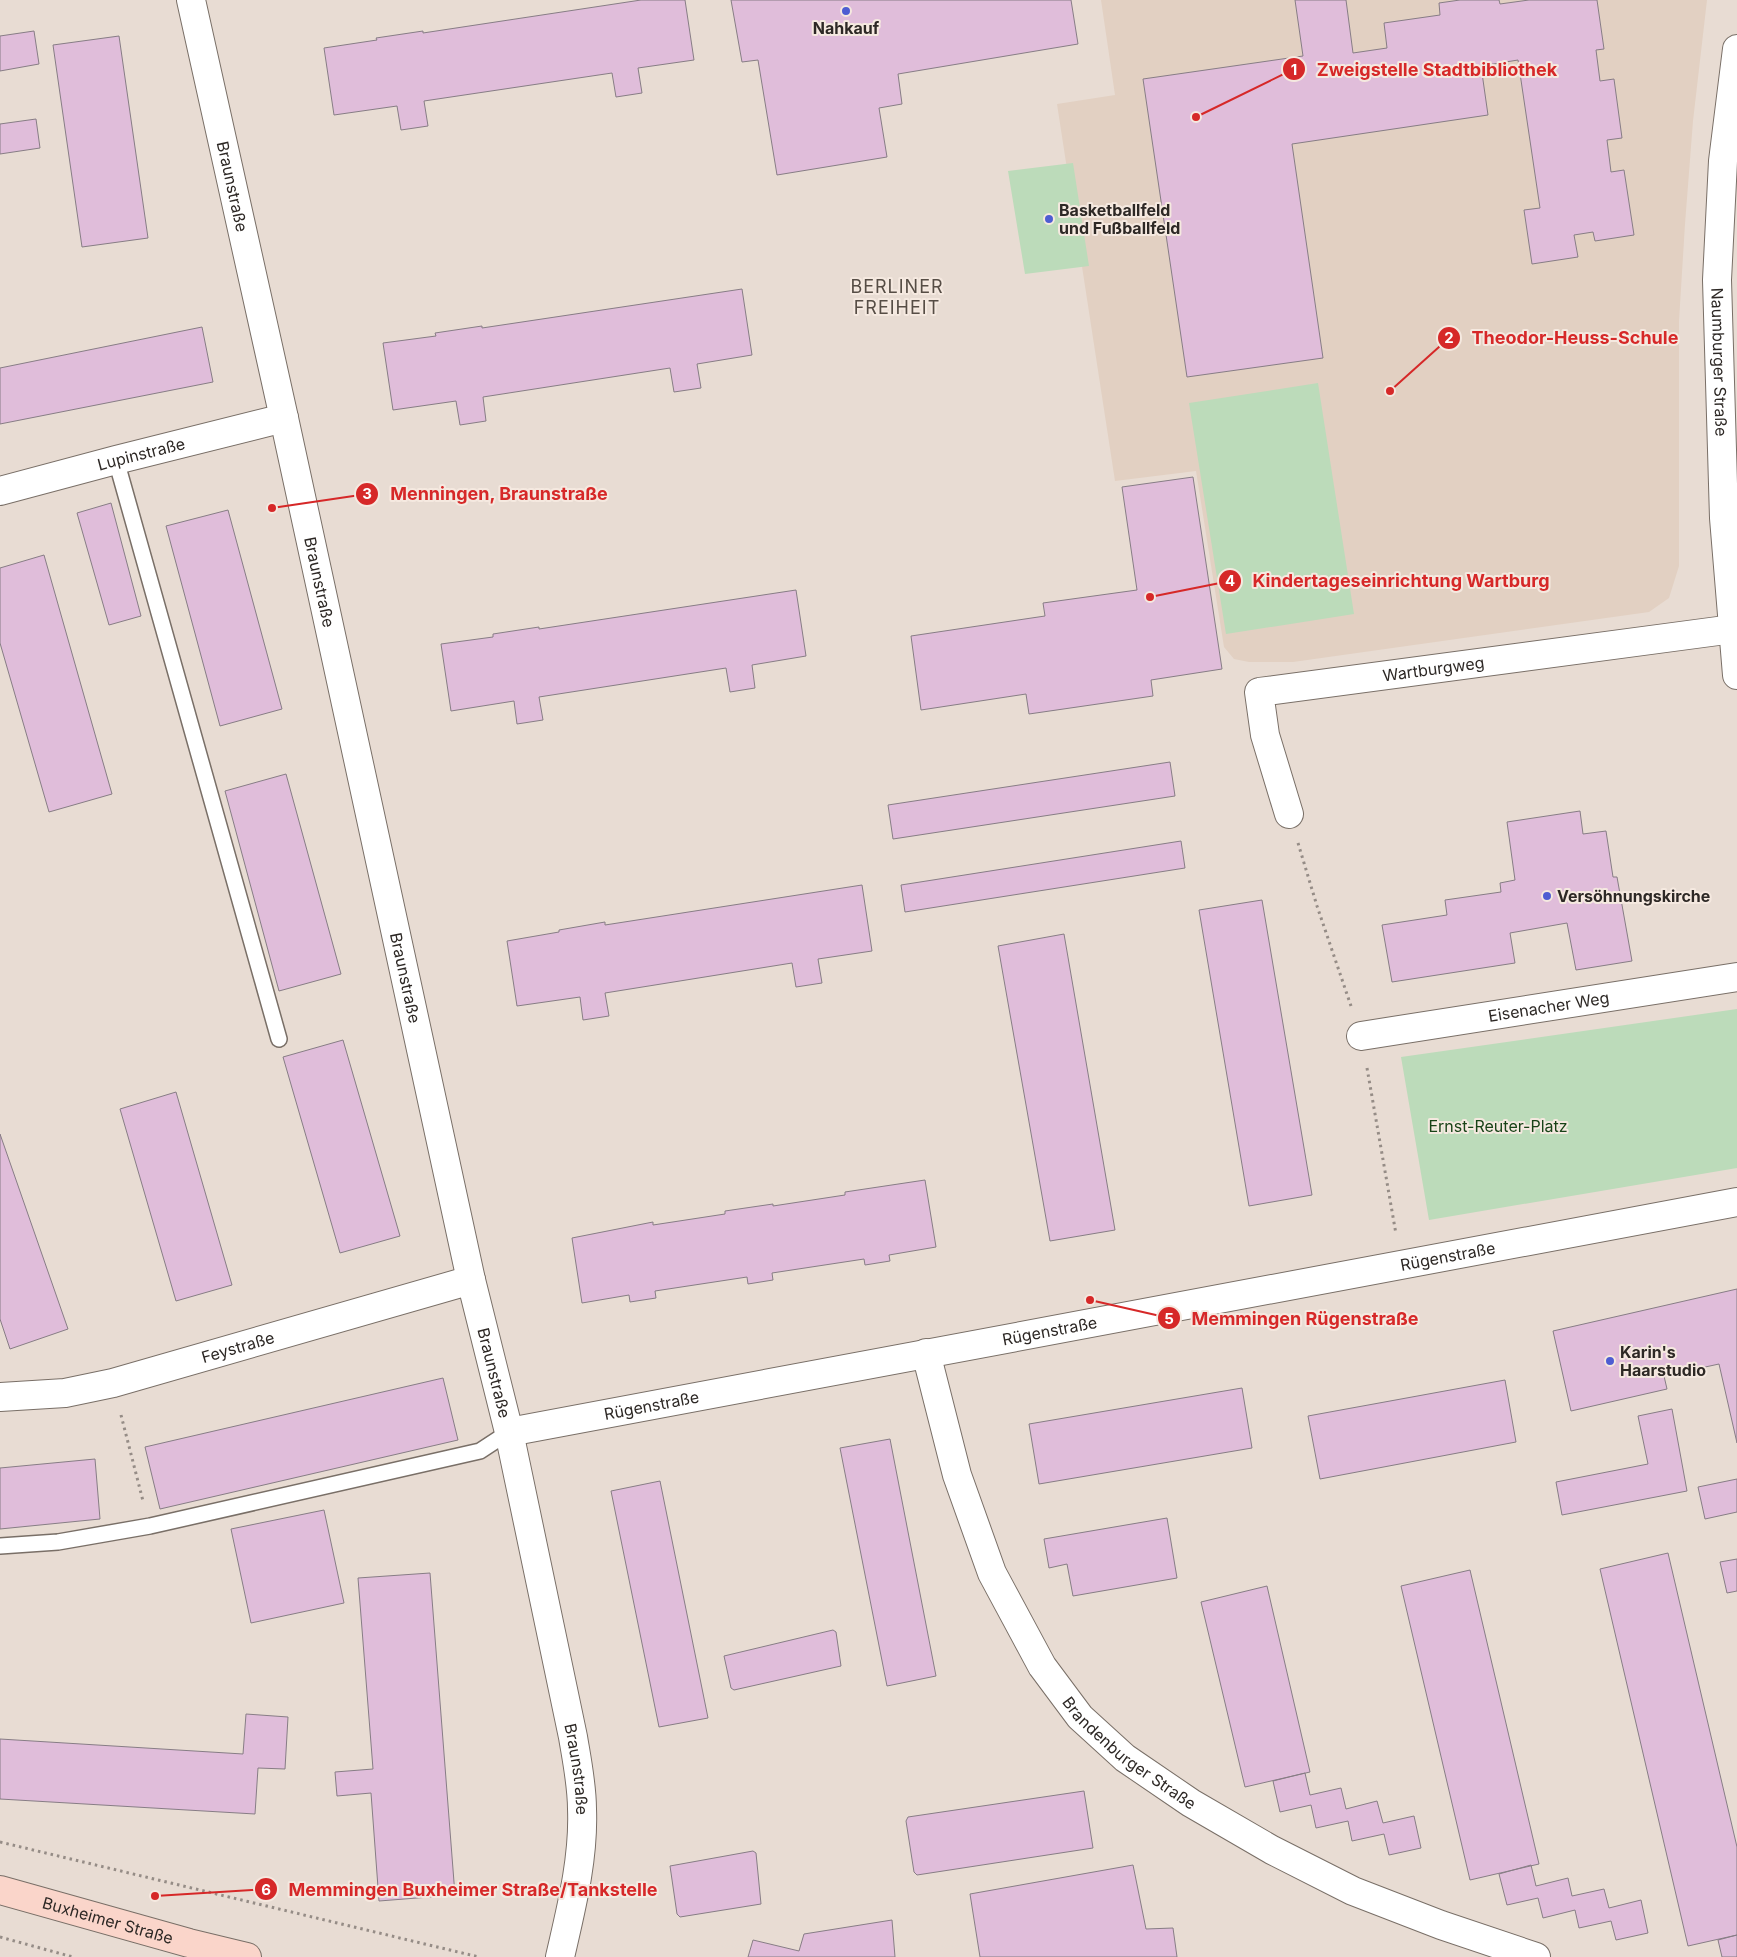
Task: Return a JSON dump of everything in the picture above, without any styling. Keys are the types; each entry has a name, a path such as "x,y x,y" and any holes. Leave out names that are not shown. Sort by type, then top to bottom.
{"main road":[{"name":"Buxheimer Straße","path":"0,1890 246,1957"}],"street":[{"name":"Braunstraße","path":"191,0 284,418 471,1280 509,1432 573,1737 580,1782 582,1810 581,1847 560,1957"},
{"name":"Naumburger Straße","path":"1737,49 1723,161 1717,280 1724,518 1737,675"},
{"name":"Lupinstraße","path":"0,491 284,418"},
{"name":"Wartburgweg","path":"1289,814 1265,735 1259,692 1733,629"},
{"name":"Eisenacher Weg","path":"1361,1036 1737,977"},
{"name":"Rügenstraße","path":"509,1432 1737,1202"},
{"name":"Feystraße","path":"0,1397 64,1393 113,1383 471,1280"},
{"name":"Brandenburger Straße","path":"926,1353 957,1475 992,1573 1042,1666 1080,1717 1133,1764 1191,1803 1272,1850 1353,1890 1441,1925 1536,1957"}],"lane":[{"path":"116,460 279,1038"},
{"path":"0,1546 58,1542 150,1526 480,1451 509,1432"}],"path":[{"path":"113,1383 150,1526"},
{"path":"0,1842 479,1957"},
{"path":"0,1937 73,1957"}],"shaded area":[{"path":"1101,0 1707,0 1693,121 1679,321 1679,566 1669,598 1649,612 1293,662 1249,662 1234,659 1224,647 1196,471 1115,481 1057,104 1115,95"}],"green space":[{"name":"Basketballfeld und Fußballfeld","path":"1073,163 1089,266 1025,274 1008,171"},
{"path":"1318,383 1354,614 1226,634 1189,403"},
{"name":"Ernst-Reuter-Platz","path":"1737,1009 1737,1168 1429,1220 1401,1057"}],"building":[{"path":"641,0 685,0 694,60 638,68 642,93 616,97 612,73 424,101 428,126 401,130 397,106 334,115 324,48 377,40 376,38 423,31 423,33"},
{"path":"731,0 1071,0 1078,44 898,74 902,104 879,108 887,157 777,175 758,60 742,62"},
{"path":"1295,0 1346,0 1353,53 1387,48 1384,23 1440,15 1439,3 1460,0 1499,0 1500,4 1529,0 1597,0 1604,49 1596,50 1600,81 1614,79 1622,138 1607,140 1611,172 1624,170 1634,235 1595,241 1593,232 1574,235 1578,257 1532,264 1524,210 1540,208 1518,60 1481,66 1488,115 1292,144 1323,358 1187,377 1143,79 1303,56"},
{"path":"34,31 39,64 0,71 0,36"},
{"path":"119,36 148,238 82,247 53,45"},
{"path":"36,119 40,148 0,154 0,124"},
{"path":"742,289 752,355 697,364 701,388 674,392 670,368 483,397 486,421 460,425 456,401 393,410 383,343 436,336 435,333 482,326 482,328"},
{"path":"202,327 213,382 0,424 0,368"},
{"path":"1193,477 1222,669 1151,680 1153,696 1029,714 1026,694 921,710 911,636 1045,616 1043,603 1137,590 1122,487"},
{"path":"111,503 141,616 109,625 77,513"},
{"path":"228,510 282,709 220,726 166,526"},
{"path":"44,555 112,794 49,812 0,643 0,568"},
{"path":"796,590 806,656 752,665 755,688 730,692 726,668 539,697 543,720 517,724 514,701 451,711 441,644 493,637 493,634 539,627 539,629"},
{"path":"1170,762 1175,796 893,839 888,805"},
{"path":"286,774 341,974 279,991 225,791"},
{"name":"Versöhnungskirche","path":"1580,811 1583,834 1606,831 1613,877 1617,877 1632,961 1576,970 1567,923 1510,933 1515,963 1392,982 1382,925 1447,915 1445,900 1501,892 1500,883 1515,880 1507,822"},
{"path":"1181,841 1185,868 905,912 901,885"},
{"path":"862,885 872,951 818,959 822,983 796,987 792,963 605,993 609,1016 583,1020 580,997 517,1006 507,941 605,922 605,925"},
{"path":"1262,900 1312,1195 1249,1206 1199,910"},
{"path":"1064,934 1115,1230 1050,1241 998,946"},
{"path":"343,1040 400,1236 340,1253 283,1057"},
{"path":"176,1092 232,1285 176,1301 120,1109"},
{"path":"0,1134 68,1329 10,1349 0,1319"},
{"path":"925,1180 936,1247 889,1255 890,1261 865,1265 864,1259 772,1273 773,1280 748,1284 747,1277 655,1291 656,1298 630,1302 629,1295 582,1303 572,1238 653,1222 653,1225 725,1214 725,1211 845,1195 845,1192"},
{"path":"1737,1289 1737,1443 1719,1364 1664,1376 1667,1389 1571,1411 1553,1331"},
{"path":"443,1378 458,1440 160,1509 145,1447"},
{"path":"1505,1380 1516,1442 1320,1479 1308,1416"},
{"path":"1242,1388 1252,1448 1039,1484 1029,1424"},
{"path":"1672,1409 1687,1491 1562,1515 1556,1482 1648,1464 1638,1416"},
{"path":"890,1439 936,1676 887,1686 840,1448"},
{"path":"95,1459 100,1519 0,1529 0,1468"},
{"path":"1737,1479 1737,1512 1705,1519 1698,1487"},
{"path":"660,1481 708,1718 659,1727 611,1491"},
{"path":"324,1510 344,1603 251,1623 231,1529"},
{"path":"1167,1518 1177,1578 1073,1596 1067,1564 1049,1568 1044,1539"},
{"path":"1668,1553 1737,1847 1737,1935 1688,1946 1600,1569"},
{"path":"1737,1559 1737,1591 1727,1593 1720,1562"},
{"path":"1470,1570 1539,1864 1470,1880 1401,1586"},
{"path":"430,1573 455,1895 379,1901 371,1793 337,1796 335,1772 373,1769 358,1578"},
{"path":"1267,1586 1310,1772 1245,1787 1201,1602"},
{"path":"833,1630 836,1632 841,1666 734,1690 731,1688 724,1656"},
{"path":"246,1714 288,1717 285,1769 258,1768 255,1814 0,1799 0,1739 243,1754"},
{"path":"1305,1773 1310,1795 1341,1788 1346,1809 1377,1801 1383,1823 1414,1816 1421,1848 1389,1855 1384,1834 1352,1841 1348,1821 1316,1828 1311,1805 1280,1812 1273,1781"},
{"path":"1084,1791 1093,1848 917,1875 914,1872 906,1821 908,1817"},
{"path":"753,1851 756,1853 761,1904 680,1917 677,1914 670,1866"},
{"path":"1133,1865 1146,1929 1173,1928 1177,1957 980,1957 970,1894"},
{"path":"1531,1865 1536,1886 1568,1878 1572,1896 1604,1889 1609,1908 1641,1900 1648,1933 1616,1940 1611,1921 1579,1928 1575,1910 1543,1918 1538,1898 1507,1905 1499,1874"},
{"path":"892,1920 895,1957 748,1957 753,1940 799,1951 804,1934"},
{"path":"1737,1935 1737,1957 1722,1957 1718,1940"}],"place":[{"name":"Nahkauf","path":"846,11"},
{"name":"Zweigstelle Stadtbibliothek","path":"1196,117"},
{"name":"Basketballfeld und Fußballfeld","path":"1049,219"},
{"name":"Theodor-Heuss-Schule","path":"1390,391"},
{"name":"Menningen, Braunstraße","path":"272,508"},
{"name":"Kindertageseinrichtung Wartburg","path":"1150,597"},
{"name":"Versöhnungskirche","path":"1547,896"},
{"name":"Memmingen Rügenstraße","path":"1090,1300"},
{"name":"Karin's Haarstudio","path":"1610,1361"},
{"name":"Memmingen Buxheimer Straße/Tankstelle","path":"155,1896"}],"district":[{"name":"BERLINER FREIHEIT","path":"897,296"}]}
